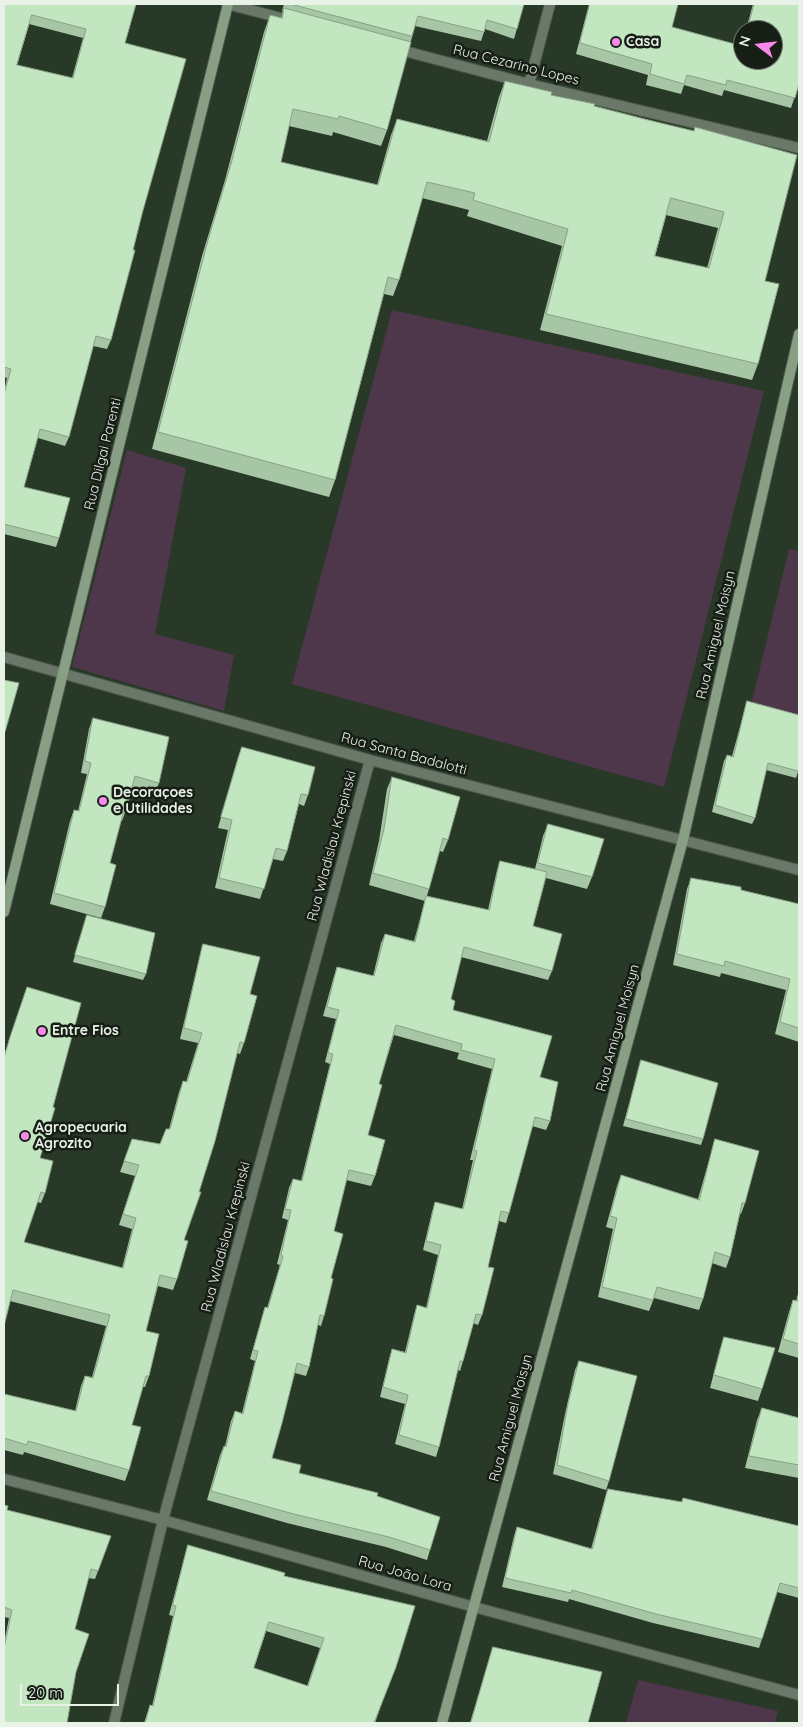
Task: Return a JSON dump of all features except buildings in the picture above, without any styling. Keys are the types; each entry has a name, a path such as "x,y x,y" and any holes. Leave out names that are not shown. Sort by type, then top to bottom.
{"street":[{"path":"228,4 294,22"},
{"name":"Rua Dilgai Parenti","path":"4,912 228,4"},
{"path":"529,84 550,4"},
{"name":"Rua Cezarino Lopes","path":"388,46 529,84 799,148"},
{"name":"Rua Amiguel Moisyn","path":"442,1723 683,840 799,334"},
{"name":"Rua Santa Badalotti","path":"4,657 63,672 370,760 799,870"},
{"name":"Rua Wladislau Krepinski","path":"114,1723 163,1520 370,760"},
{"name":"Rua João Lora","path":"4,1478 799,1694"}],"shaded area":[{"path":"392,310 764,391 664,787 292,684"},
{"path":"127,450 186,468 155,634 234,655 224,711 72,667"},
{"path":"789,549 799,551 799,718 751,705"},
{"path":"638,1680 778,1711 775,1723 626,1723"}],"place":[{"name":"Casa","path":"616,42"},
{"name":"Decoraçoes e Utilidades","path":"103,801"},
{"name":"Entre Fios","path":"42,1031"},
{"name":"Agropecuaria Agrozito","path":"25,1136"}]}
